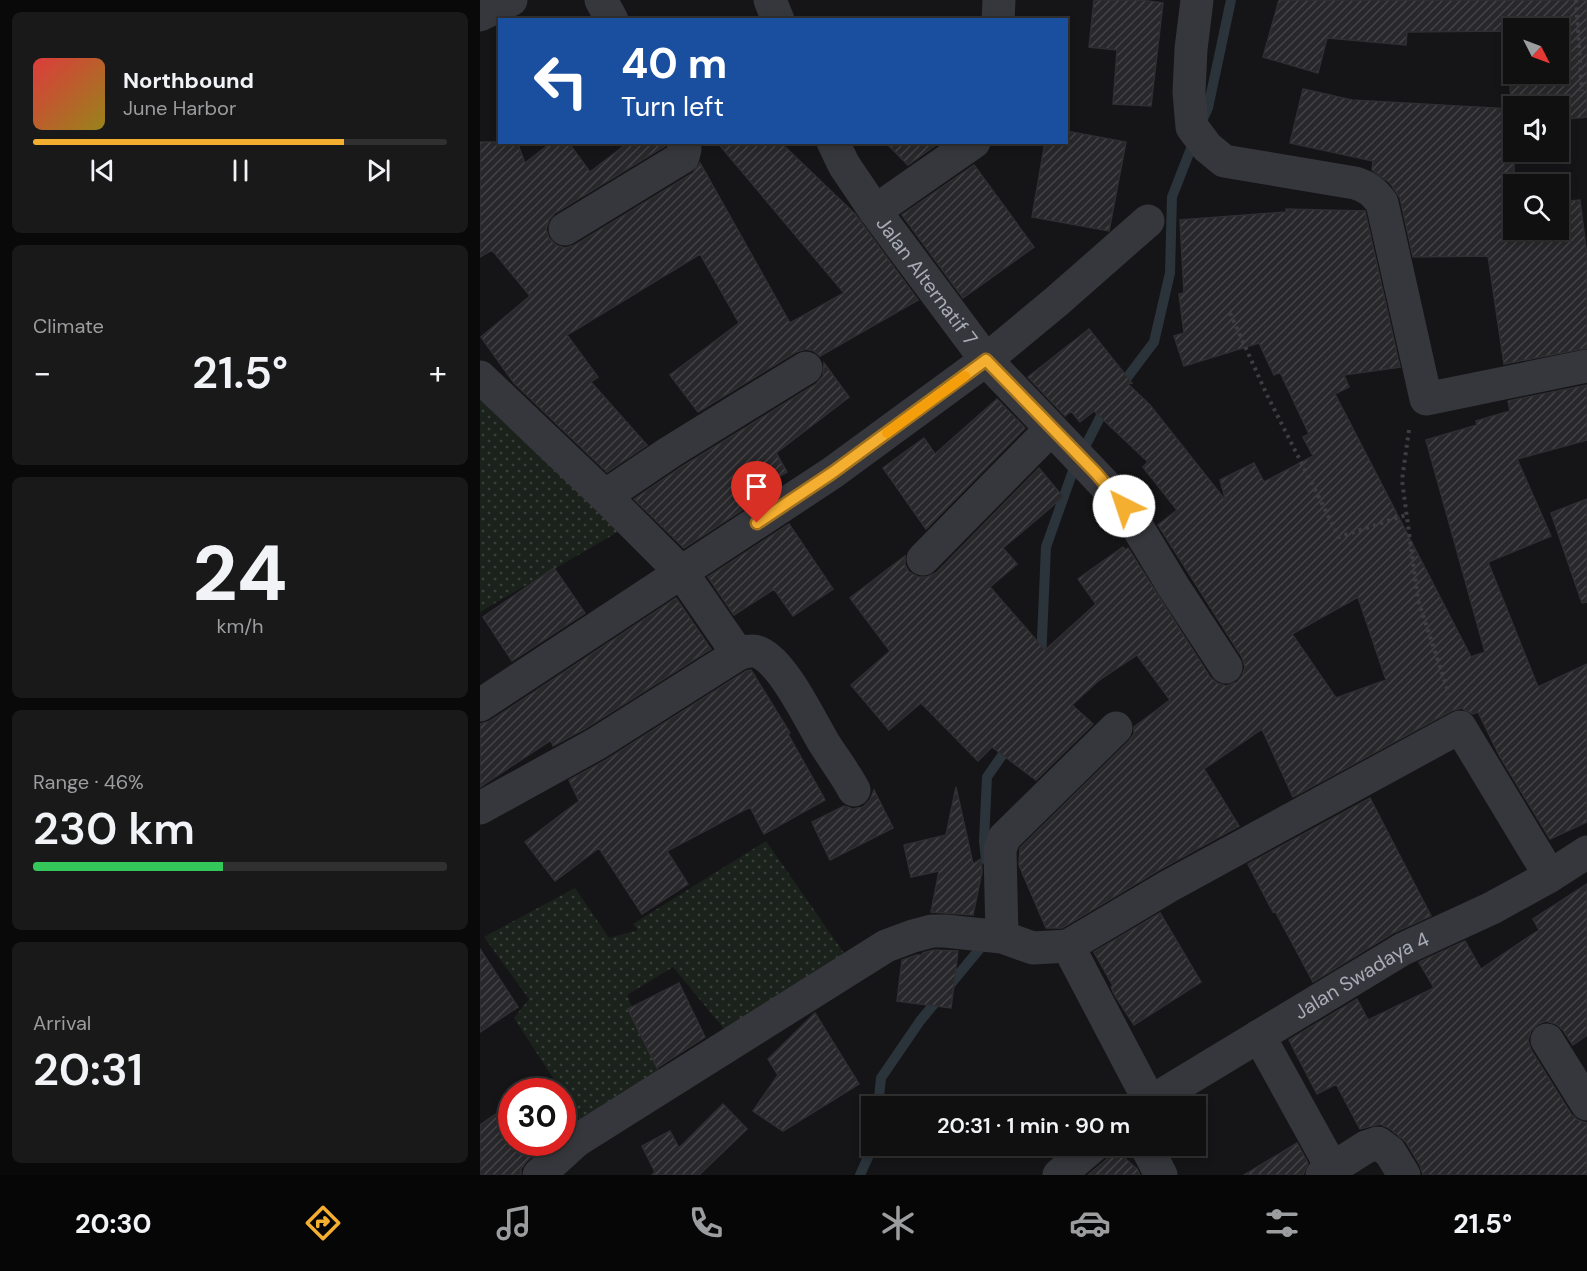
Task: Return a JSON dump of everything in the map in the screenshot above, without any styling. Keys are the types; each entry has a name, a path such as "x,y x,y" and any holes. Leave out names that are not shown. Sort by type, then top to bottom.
{"street":[{"path":"480,15 511,0"},
{"path":"601,0 611,18"},
{"path":"770,0 777,18"},
{"path":"998,18 999,0"},
{"path":"1197,0 1189,93 1192,127 1207,147 1224,161 1355,183 1366,186 1375,193 1382,202 1426,399 1587,366"},
{"path":"565,229 683,157 685,149 683,144"},
{"name":"Jalan Alternatif 7","path":"834,144 844,165 875,211 986,360 1096,473 1124,506 1226,667"},
{"path":"875,211 971,144"},
{"path":"480,705 832,473 986,360 1148,221"},
{"path":"605,496 670,452 806,368"},
{"path":"480,377 682,573 738,654"},
{"path":"923,559 1051,429"},
{"path":"480,808 596,744 738,654 749,651 761,653 778,669 802,703 854,790"},
{"path":"539,1175 576,1141 886,946 932,931 1002,937 1033,948 1068,946 1179,880 1460,727 1550,876"},
{"path":"1002,937 1000,850 1004,838 1116,728"},
{"name":"Jalan Swadaya 4","path":"1161,1096 1403,949 1492,908 1550,876 1587,852"},
{"path":"1068,946 1142,1096"},
{"path":"1259,1036 1327,1172 1366,1147 1378,1143 1390,1152 1404,1175"},
{"path":"1547,1040 1587,1104"},
{"path":"1059,1175 1081,1156"},
{"path":"1151,1156 1161,1175"}],"path":[{"path":"1576,0 1582,91"},
{"path":"1230,313 1267,395 1339,537 1406,515"},
{"path":"1426,399 1411,415 1402,480 1418,600 1460,727"}],"shaded area":[{"path":"480,390 623,529 480,612"},
{"path":"766,841 846,956 725,1030 673,967 627,995 662,1076 585,1127 576,1113 576,1078 553,1078 514,1018 529,999 484,937 575,888 609,938 638,930 633,924"}],"building":[{"path":"1094,0 1140,0 1163,3 1151,106 1113,104 1117,50 1089,47"},
{"path":"1279,0 1587,0 1587,117 1569,119 1569,96 1511,96 1510,84 1569,84 1569,18 1503,18 1503,31 1407,32 1406,45 1327,38 1318,73 1263,57"},
{"path":"1303,89 1352,100 1503,108 1503,162 1514,162 1514,174 1503,174 1503,240 1569,240 1569,201 1580,200 1587,256 1587,348 1504,364 1488,256 1413,257 1400,198 1390,183 1372,170 1373,161 1290,143"},
{"path":"1068,131 1126,142 1109,231 1032,217 1045,144 1068,144"},
{"path":"480,142 518,144 525,163 549,144 569,144 590,172 626,144 665,144 555,213 546,229 549,238 556,245 565,248 575,245 693,173 700,163 790,323 844,293 719,144 782,144 855,214 918,300 820,356 806,349 796,352 698,412 670,375 739,323 700,254 567,335 598,377 591,382 647,445 607,472 514,383 481,337 530,296 492,250 480,257"},
{"path":"887,144 937,144 908,165"},
{"path":"974,165 1034,247 963,298 902,215"},
{"path":"1286,209 1365,211 1400,367 1344,375 1349,387 1335,394 1471,657 1485,652 1426,440 1477,425 1476,421 1510,411 1508,401 1587,385 1587,440 1517,459 1551,536 1488,562 1538,687 1587,664 1587,822 1550,839 1499,755 1478,712 1473,714 1461,708 1451,711 1293,797 1262,729 1204,769 1239,826 1159,870 1062,928 1046,928 1019,865 1020,848 1129,741 1134,734 1134,727 1170,700 1137,655 1098,681 1072,705 1093,724 1036,780 992,747 978,761 921,703 889,730 851,685 890,651 850,598 905,556 905,565 909,572 918,577 927,577 936,573 1039,468 1063,497 1003,548 1017,564 990,587 1045,650 1096,604 1078,579 1123,547 1125,550 1128,548 1210,677 1226,686 1237,682 1245,667 1242,657 1158,525 1177,510 1143,467 1148,462 1094,411 1080,422 1071,411 1065,416 1028,377 1089,329 1132,383 1128,384 1150,405 1226,501 1220,480 1254,463 1264,482 1313,456 1303,437 1309,434 1280,372 1274,375 1259,343 1184,366 1174,336 1184,333 1179,294 1184,293 1180,220 1286,212","holes":["1358,597 1386,680 1336,698 1292,634"]},
{"path":"824,363 849,397 776,453 787,472 764,486 768,493 684,548 634,499 816,384 823,376"},
{"path":"997,399 1025,428 926,529 883,468 924,438 935,454"},
{"path":"1587,499 1587,602 1582,603 1551,513"},
{"path":"789,524 833,589 793,616 774,589 734,615 708,577"},
{"path":"554,568 585,613 512,661 483,617"},
{"path":"676,598 711,649 586,728 553,746 551,740 480,787 480,724 490,721"},
{"path":"751,670 790,733 788,734 825,800 764,834 750,807 667,851 688,884 642,914 599,848 555,881 525,842 579,801 569,780 606,760"},
{"path":"956,787 973,864 981,859 982,872 973,915 931,912 939,871 911,877 904,845 946,835"},
{"path":"874,790 893,828 830,860 812,822 844,806 853,809 863,807 870,800"},
{"path":"1370,798 1431,916 1393,933 1313,982 1248,864"},
{"path":"1587,884 1587,1035 1573,1045 1563,1030 1556,1024 1546,1021 1538,1024 1531,1031 1528,1040 1531,1050 1571,1114 1587,1123 1587,1175 1423,1175 1420,1165 1406,1142 1389,1128 1380,1124 1360,1129 1336,1084 1317,1094 1289,1040 1357,999 1368,1020 1434,988 1419,962 1465,941 1481,969 1539,930 1533,919"},
{"path":"1160,913 1201,982 1134,1025 1114,994 1111,987 1113,986 1094,952"},
{"path":"480,949 518,1007 480,1032"},
{"path":"934,950 958,951 951,1008 897,1001 902,960"},
{"path":"679,983 705,1037 657,1068 628,1009"},
{"path":"815,1013 859,1084 783,1131 753,1111 778,1075 768,1059"},
{"path":"723,1104 747,1129 699,1175 652,1175 655,1172 642,1146 670,1131 679,1148"},
{"path":"498,1113 498,1156 533,1156 521,1169 521,1175 480,1175 480,1125"},
{"path":"1297,1143 1308,1163 1303,1175 1244,1175"},
{"path":"1108,1156 1122,1156 1137,1169 1140,1175 1088,1175"}],"waterway":[{"path":"1202,121 1208,108 1231,0"},
{"path":"1120,387 1154,342 1170,273 1172,197 1195,138"},
{"path":"1041,661 1046,547 1074,468 1107,404"},
{"path":"986,860 984,841 987,777 1010,744"},
{"path":"879,1096 881,1078 920,1021 987,940"},
{"path":"860,1175 869,1156"}],"slow traffic":[{"path":"887,433 965,376"}],"route":[{"path":"757,523 832,473 986,360 1096,473 1124,506"}]}
